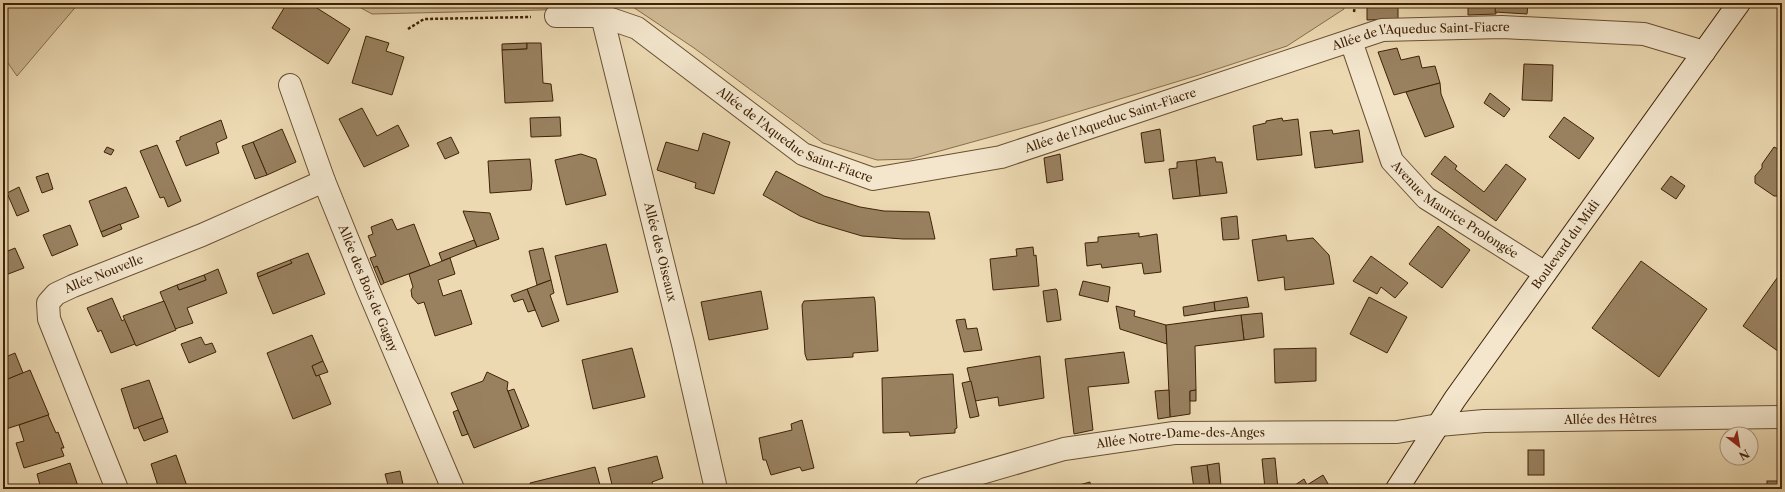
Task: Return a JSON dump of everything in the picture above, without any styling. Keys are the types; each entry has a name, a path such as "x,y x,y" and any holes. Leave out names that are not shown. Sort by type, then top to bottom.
{"street":[{"name":"Boulevard du Midi","path":"1397,489 1455,400 1739,3"},
{"name":"Allée de l'Aqueduc Saint-Fiacre","path":"556,16 602,16 637,28 804,154 873,179 1001,157 1382,30 1502,27 1644,34 1704,52"},
{"name":"Allée des Oiseaux","path":"602,16 682,336 716,489"},
{"name":"Avenue Maurice Prolongée","path":"1351,40 1392,161 1426,198 1545,273"},
{"name":"Allée des Bois de Gagny","path":"290,85 324,181 366,287 453,489"},
{"name":"Allée Nouvelle","path":"117,489 49,319 48,303 56,294 73,286 202,235 324,181"},
{"name":"Allée des Hêtres","path":"1439,425 1484,421 1782,416"},
{"name":"Allée Notre-Dame-des-Anges","path":"926,489 1064,449 1174,433 1397,432 1439,425"}],"path":[{"path":"408,29 424,19 556,16"}],"shaded area":[{"path":"3,3 79,3 17,76 3,56"},
{"path":"352,3 584,3 581,9 372,14"},
{"path":"627,3 1344,3 1344,9 1287,46 1199,75 1041,123 911,159 877,160 823,143 694,48"}],"building":[{"path":"287,3 309,3 350,29 328,64 272,28"},
{"path":"1367,3 1398,3 1398,19 1367,20"},
{"path":"1468,3 1496,3 1496,14 1468,15"},
{"path":"1496,3 1528,3 1527,14 1495,12"},
{"path":"1582,3 1613,3 1612,7 1596,4 1595,7"},
{"path":"366,36 389,43 386,51 404,57 392,95 352,83"},
{"path":"527,43 527,49 502,50 502,44"},
{"path":"527,43 541,43 543,83 551,84 553,101 505,103 502,50 527,49"},
{"path":"1397,48 1401,60 1419,56 1422,68 1435,66 1440,83 1394,95 1378,52"},
{"path":"1524,64 1553,65 1552,101 1522,100"},
{"path":"1440,83 1441,94 1454,127 1425,137 1406,92"},
{"path":"1490,93 1510,109 1504,117 1484,103"},
{"path":"362,108 377,136 398,125 409,146 364,167 339,119"},
{"path":"560,117 561,136 531,137 530,118"},
{"path":"1564,117 1594,138 1579,159 1549,137"},
{"path":"1282,118 1283,121 1298,119 1302,155 1257,160 1253,126 1266,123 1266,121"},
{"path":"221,120 227,138 216,143 219,153 186,166 176,141 180,140 180,137"},
{"path":"282,129 296,162 267,175 253,142"},
{"path":"1160,129 1164,161 1145,163 1141,133"},
{"path":"1332,130 1333,134 1359,130 1363,162 1315,168 1310,132"},
{"path":"703,133 730,142 714,194 695,188 696,183 657,170 666,142 698,151"},
{"path":"451,137 459,153 445,159 437,143"},
{"path":"253,142 267,175 255,179 242,146"},
{"path":"1782,144 1782,189 1777,196 1774,196 1755,183 1755,176 1762,168 1762,164 1774,147 1778,149"},
{"path":"157,145 181,201 168,207 164,197 160,198 140,151"},
{"path":"107,147 114,150 111,155 104,152"},
{"path":"581,154 596,159 606,195 566,205 555,160"},
{"path":"1060,154 1063,180 1047,183 1044,158"},
{"path":"1445,156 1457,166 1455,169 1484,192 1506,164 1526,179 1496,221 1431,174"},
{"path":"1215,157 1216,162 1222,162 1227,193 1200,196 1196,160"},
{"path":"530,159 532,181 531,190 490,193 488,161"},
{"path":"1196,160 1200,196 1173,199 1169,169 1177,168 1177,162"},
{"path":"776,171 824,196 860,207 884,211 929,212 935,239 903,239 862,236 800,216 763,195"},
{"path":"48,173 53,189 42,193 36,177"},
{"path":"1671,176 1685,186 1676,199 1661,189"},
{"path":"19,187 29,211 17,216 7,193"},
{"path":"126,187 139,217 101,232 89,201"},
{"path":"463,211 490,213 499,239 477,247"},
{"path":"1237,216 1239,239 1223,240 1221,218"},
{"path":"392,219 397,230 414,224 430,266 384,283 377,266 374,268 370,258 376,256 368,236 373,234 371,227"},
{"path":"120,224 122,229 103,237 101,232"},
{"path":"70,225 78,245 52,256 43,235"},
{"path":"1438,226 1470,250 1442,288 1409,264"},
{"path":"1139,233 1139,237 1157,234 1161,272 1144,274 1142,263 1102,268 1101,264 1087,266 1085,243 1098,242 1098,237"},
{"path":"1286,235 1287,241 1313,238 1329,255 1334,284 1285,290 1284,277 1258,281 1252,240"},
{"path":"474,240 477,247 442,261 439,253"},
{"path":"606,244 618,292 567,305 555,256"},
{"path":"1033,247 1034,256 1036,255 1039,286 993,290 990,259 1017,256 1016,249"},
{"path":"15,248 24,268 3,276 3,253"},
{"path":"543,248 551,280 537,285 529,251"},
{"path":"308,253 325,294 273,314 258,277 292,263 290,260"},
{"path":"1371,256 1408,283 1395,298 1381,287 1377,294 1353,281"},
{"path":"450,258 455,274 438,280 443,296 461,290 472,324 435,336 424,302 418,304 412,297 411,290 413,287 409,274"},
{"path":"290,260 292,263 258,277 257,273"},
{"path":"1641,261 1707,309 1659,377 1592,328"},
{"path":"377,266 384,283 381,285 374,268"},
{"path":"218,269 227,293 187,308 193,323 175,329 160,292 177,285 179,290 206,280 204,275"},
{"path":"1782,271 1782,354 1743,326"},
{"path":"204,275 206,280 179,290 177,285"},
{"path":"551,280 554,293 550,295 559,321 542,327 527,289"},
{"path":"1083,281 1110,287 1108,302 1079,295"},
{"path":"527,289 535,310 528,312 523,299 514,302 511,295"},
{"path":"1056,289 1061,320 1047,322 1043,291"},
{"path":"761,291 768,329 709,340 701,302"},
{"path":"874,297 878,351 853,353 853,357 807,360 805,354 802,305 804,301"},
{"path":"1247,297 1249,307 1215,311 1214,302"},
{"path":"1369,297 1407,317 1387,353 1350,334"},
{"path":"112,298 122,321 125,319 135,344 111,353 101,330 98,332 87,308"},
{"path":"164,301 176,330 136,346 123,316"},
{"path":"1214,302 1215,311 1184,316 1183,307"},
{"path":"1116,306 1135,311 1134,316 1166,325 1167,344 1120,329"},
{"path":"1262,313 1264,337 1244,340 1241,315"},
{"path":"1241,315 1244,340 1195,346 1196,390 1190,391 1190,414 1170,417 1166,325"},
{"path":"965,319 967,329 977,328 982,350 964,352 956,320"},
{"path":"312,335 323,361 312,366 316,376 319,375 331,404 293,419 267,353"},
{"path":"201,337 205,345 212,343 216,352 189,363 181,344"},
{"path":"632,348 645,397 593,409 582,360"},
{"path":"1316,348 1316,381 1275,383 1274,349"},
{"path":"1124,352 1129,383 1088,387 1093,430 1074,434 1065,359"},
{"path":"15,353 23,373 3,381 3,358"},
{"path":"1040,356 1044,398 999,406 998,397 975,401 967,368"},
{"path":"323,361 328,372 316,376 312,366"},
{"path":"30,370 49,415 3,430 3,381"},
{"path":"487,372 508,382 507,389 522,429 474,448 451,393 483,381"},
{"path":"953,374 957,428 955,429 955,433 910,436 909,432 883,433 882,378"},
{"path":"149,380 163,418 134,429 121,389"},
{"path":"971,381 979,416 970,418 962,383"},
{"path":"514,389 529,426 522,429 508,391"},
{"path":"1169,390 1170,417 1158,419 1155,391"},
{"path":"1196,390 1196,401 1190,401 1190,391"},
{"path":"458,410 468,434 462,436 453,412"},
{"path":"48,415 56,433 58,432 64,448 61,448 64,456 24,468 16,443 24,441 19,425"},
{"path":"163,418 168,432 144,441 138,427"},
{"path":"802,420 814,468 802,471 800,467 771,475 766,460 763,460 759,438 792,430 791,424"},
{"path":"1528,450 1544,450 1544,475 1528,475"},
{"path":"176,455 188,489 159,489 151,464"},
{"path":"657,456 663,478 652,482 654,489 613,489 608,468"},
{"path":"1275,458 1278,489 1265,489 1262,459"},
{"path":"70,463 79,489 41,489 37,474"},
{"path":"1219,463 1221,486 1210,487 1207,465"},
{"path":"1207,465 1210,489 1194,489 1191,467"},
{"path":"595,467 601,489 532,489 530,483"},
{"path":"400,471 404,489 389,489 385,474"},
{"path":"1323,475 1331,489 1289,489 1304,479 1307,485"},
{"path":"1767,481 1782,481 1782,489 1767,489"},
{"path":"1090,482 1091,489 1080,489 1079,485"},
{"path":"1589,487 1629,487 1629,489 1589,489"}]}
